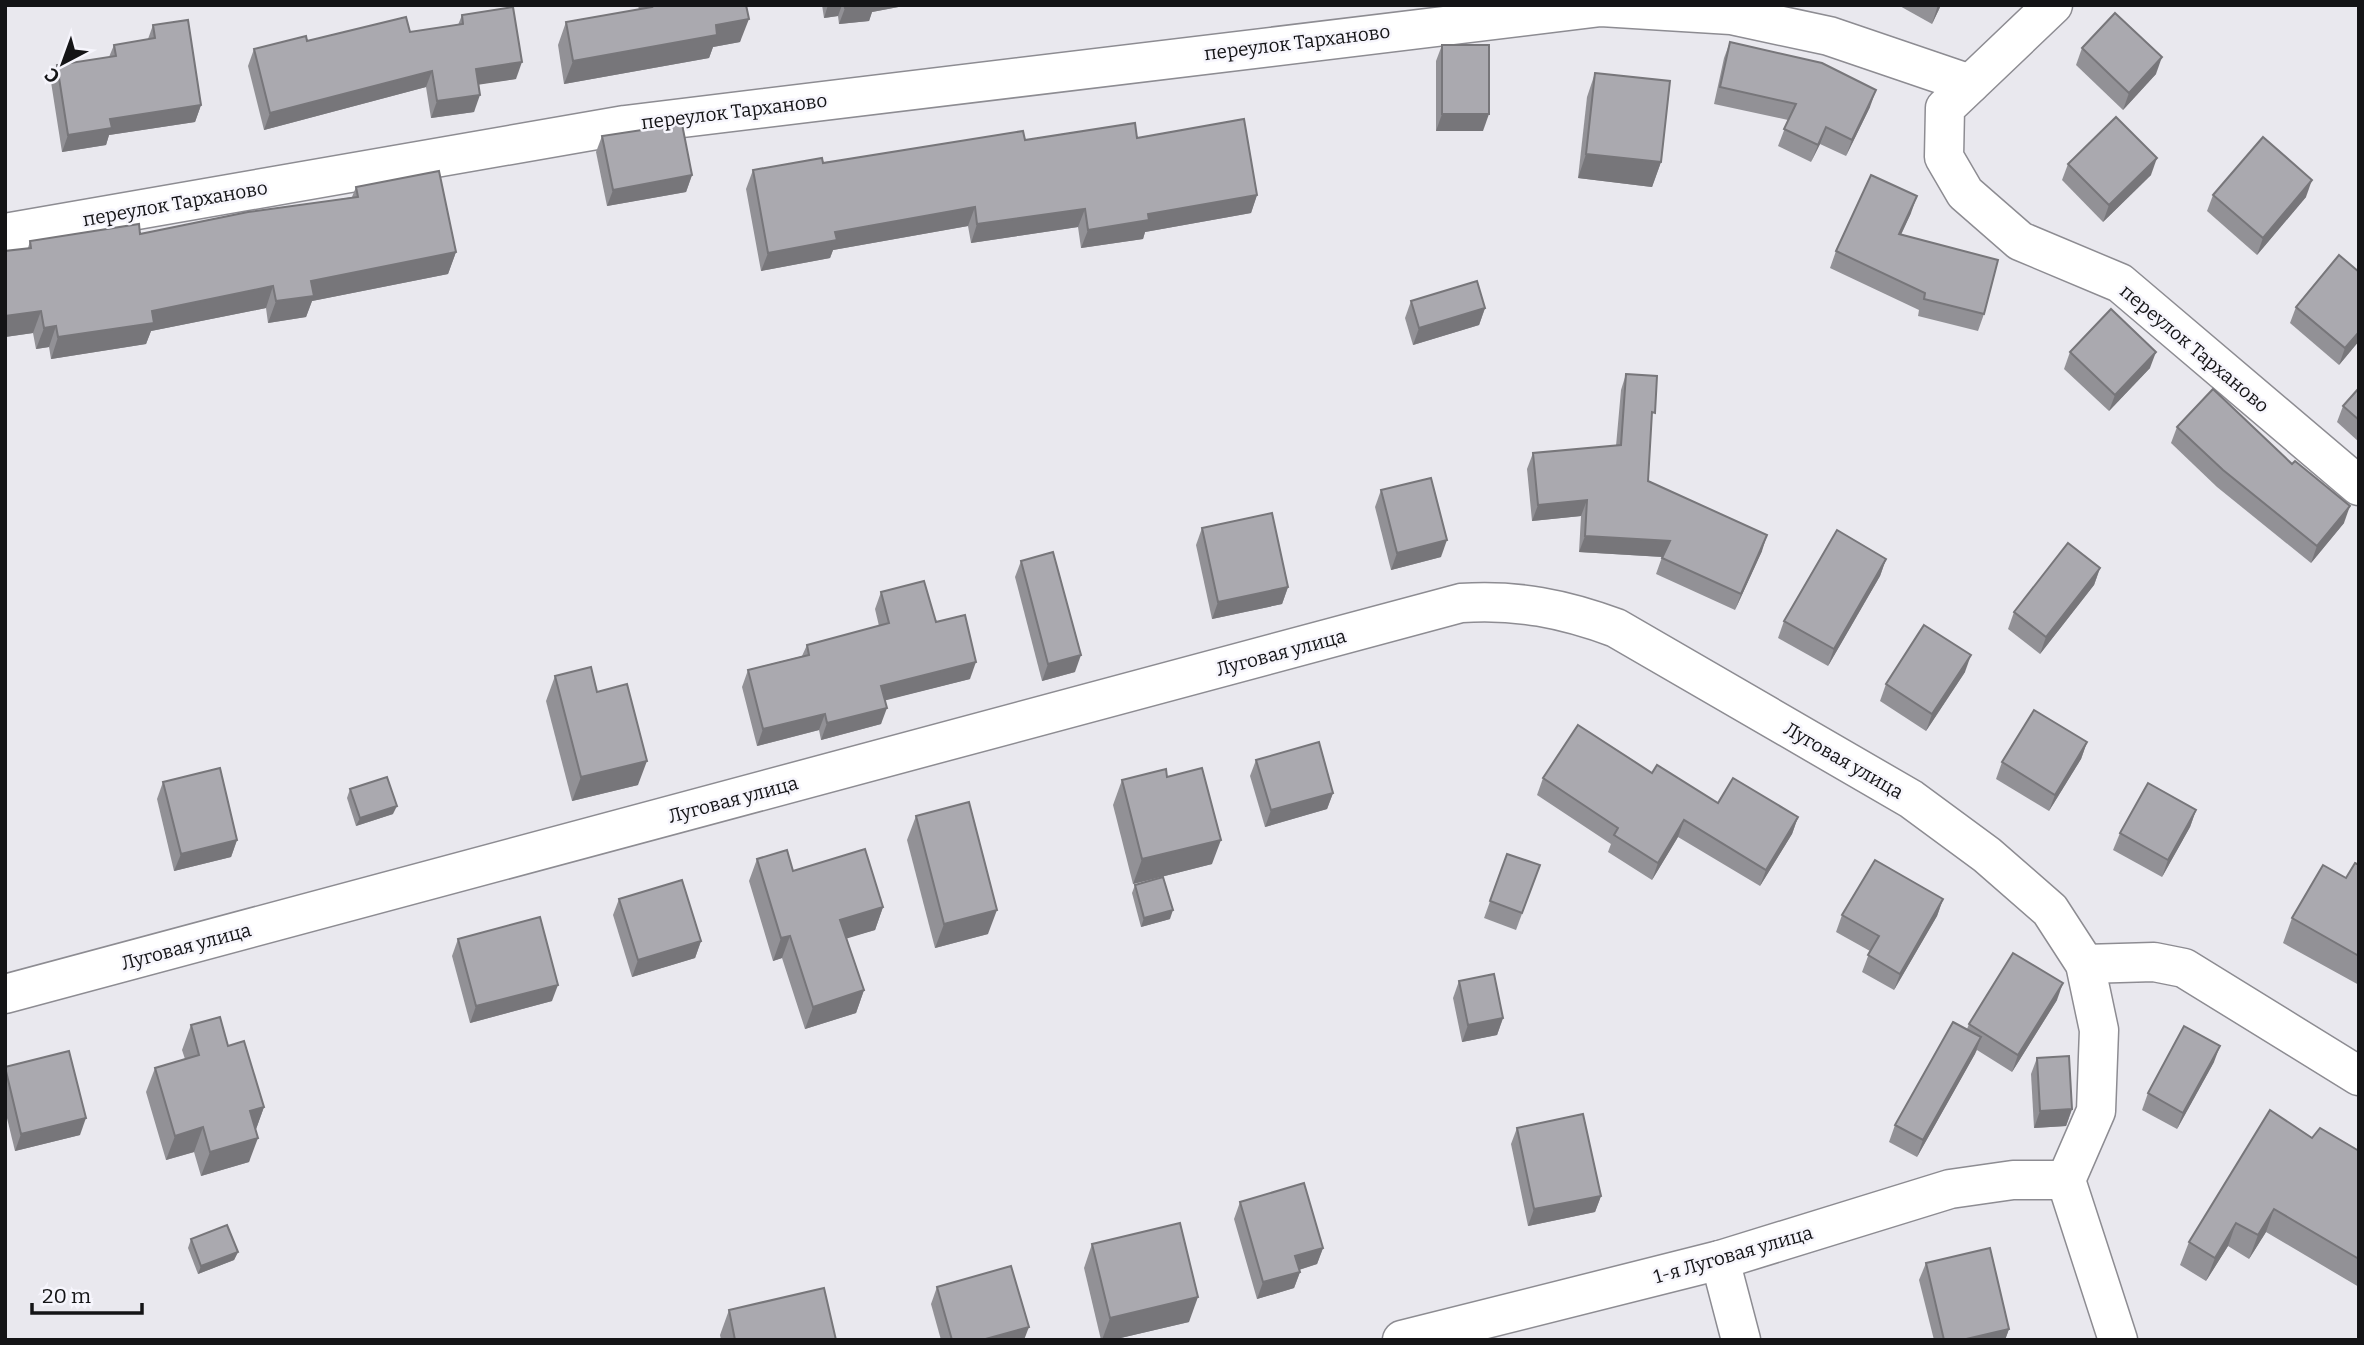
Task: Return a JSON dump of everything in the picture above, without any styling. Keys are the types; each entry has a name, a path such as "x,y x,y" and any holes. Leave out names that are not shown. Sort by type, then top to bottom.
{"street":[{"path":"1970,84 2053,5"},
{"name":"переулок Тарханово","path":"5,233 625,125 1601,7 1731,15 1829,36 1970,84 1945,108 1944,157 1965,193 2020,241 2120,283 2359,486"},
{"name":"Луговая улица","path":"5,994 1461,603 1501,600 1576,613 1616,628 1911,799 1987,855 2050,910 2085,964 2099,1030 2096,1111 2066,1180"},
{"path":"2085,964 2154,962 2184,968 2359,1076"},
{"path":"2066,1180 2118,1340"},
{"name":"1-я Луговая улица","path":"1402,1340 1720,1260 1950,1189 2013,1181 2066,1180"},
{"path":"1720,1260 1741,1340"}],"building":[{"path":"651,5 746,5 749,19 716,25 717,35 573,61 566,22 652,7"},
{"path":"844,5 867,5 845,8"},
{"path":"513,7 522,62 476,69 480,95 437,101 432,71 270,113 254,49 306,36 307,41 406,17 410,32 463,24 462,15"},
{"path":"2115,13 2162,57 2129,93 2082,48"},
{"path":"188,20 201,105 110,119 112,128 68,135 57,65 116,56 114,45 155,38 153,25"},
{"path":"1730,42 1822,63 1876,90 1852,140 1826,127 1818,145 1784,129 1796,104 1720,87"},
{"path":"1442,45 1489,45 1489,114 1442,114"},
{"path":"1595,73 1670,81 1661,162 1586,154"},
{"path":"2116,117 2157,158 2109,205 2068,164"},
{"path":"1244,119 1257,195 1148,214 1149,220 1088,230 1085,209 977,224 975,207 835,232 837,240 768,253 753,170 822,158 823,163 1023,131 1025,140 1135,123 1137,138"},
{"path":"682,124 692,175 613,190 602,136"},
{"path":"2263,137 2312,180 2263,238 2213,195"},
{"path":"439,171 456,252 311,281 314,296 276,301 273,286 152,311 154,323 58,337 56,326 44,328 41,311 5,316 5,251 31,248 30,241 139,224 140,234 248,212 358,197 356,187"},
{"path":"1871,175 1917,196 1899,234 1998,260 1984,314 1924,299 1925,293 1836,251"},
{"path":"2339,255 2359,272 2359,332 2345,348 2296,307"},
{"path":"1477,281 1485,308 1419,328 1411,301"},
{"path":"2111,309 2156,352 2115,395 2070,352"},
{"path":"1626,374 1657,376 1648,481 1767,535 1741,594 1662,558 1670,541 1585,536 1587,500 1538,505 1533,453 1621,445"},
{"path":"2359,388 2359,420 2343,406"},
{"path":"2213,389 2292,464 2295,461 2350,506 2317,546 2223,470 2177,427"},
{"path":"1431,478 1447,540 1397,553 1381,490"},
{"path":"1272,513 1288,587 1218,602 1202,528"},
{"path":"1837,530 1886,559 1834,649 1784,621"},
{"path":"2068,543 2100,568 2046,637 2014,612"},
{"path":"1053,552 1081,655 1048,664 1021,561"},
{"path":"924,581 936,622 965,615 976,662 881,686 887,708 827,723 825,714 763,729 748,670 809,655 807,645 889,623 881,592"},
{"path":"1924,625 1971,655 1932,714 1886,684"},
{"path":"591,667 597,692 627,684 647,761 581,777 555,676"},
{"path":"2034,710 2087,742 2055,795 2002,762"},
{"path":"1578,725 1652,773 1657,765 1718,803 1733,778 1798,817 1766,870 1684,820 1658,863 1614,835 1618,828 1543,778"},
{"path":"1319,742 1333,793 1271,810 1256,760"},
{"path":"220,768 237,840 181,854 163,782"},
{"path":"1202,768 1221,840 1142,859 1122,780 1166,769 1167,777"},
{"path":"387,777 397,806 360,818 350,789"},
{"path":"2148,783 2196,810 2168,860 2120,833"},
{"path":"969,802 997,910 944,924 916,816"},
{"path":"865,849 883,907 840,920 864,990 813,1007 790,936 781,938 757,859 787,850 793,871"},
{"path":"1507,854 1540,865 1522,913 1490,901"},
{"path":"1875,860 1943,899 1900,974 1868,955 1879,936 1842,915"},
{"path":"2355,863 2359,865 2359,956 2292,918 2323,865 2346,878"},
{"path":"1163,877 1173,910 1144,918 1135,885"},
{"path":"682,880 701,941 638,960 619,899"},
{"path":"540,917 558,985 476,1006 458,939"},
{"path":"2013,953 2063,983 2018,1055 1969,1024"},
{"path":"1494,974 1503,1018 1468,1025 1459,981"},
{"path":"220,1017 228,1046 244,1041 264,1107 250,1111 258,1138 210,1152 203,1127 175,1136 155,1068 199,1055 191,1025"},
{"path":"1953,1022 1981,1037 1923,1140 1895,1125"},
{"path":"2184,1026 2220,1046 2183,1113 2148,1093"},
{"path":"69,1051 86,1118 21,1134 5,1067"},
{"path":"2069,1056 2072,1109 2040,1111 2037,1058"},
{"path":"2270,1110 2312,1138 2320,1128 2359,1151 2359,1259 2274,1209 2258,1235 2236,1223 2215,1258 2189,1242"},
{"path":"1583,1114 1601,1196 1534,1209 1517,1128"},
{"path":"1304,1183 1323,1248 1295,1256 1300,1272 1263,1282 1240,1202"},
{"path":"1180,1223 1198,1297 1110,1318 1092,1244"},
{"path":"227,1225 238,1252 201,1266 191,1239"},
{"path":"1990,1248 2009,1329 1962,1340 1944,1340 1926,1263"},
{"path":"1011,1266 1029,1327 982,1340 952,1340 937,1287"},
{"path":"824,1288 836,1340 735,1340 729,1310"}]}
